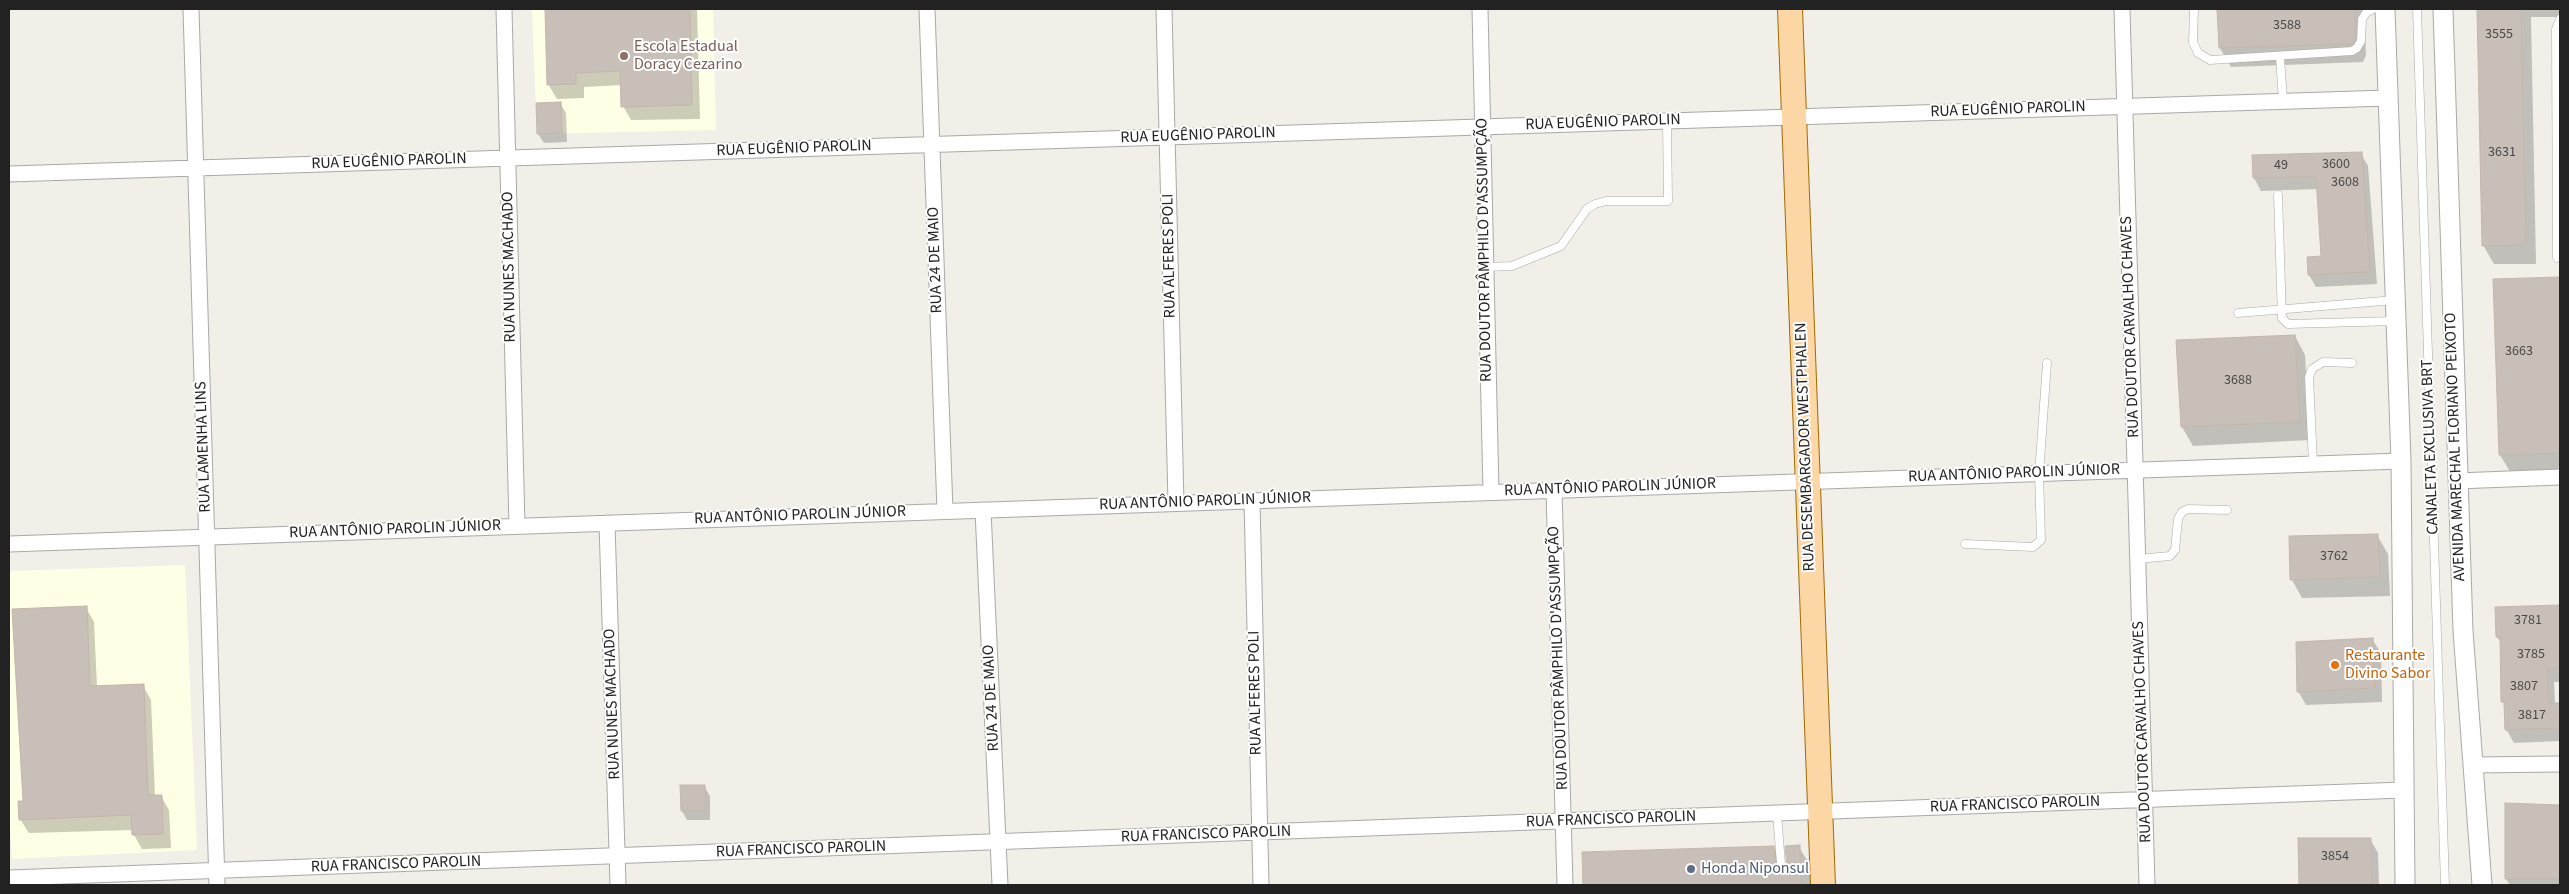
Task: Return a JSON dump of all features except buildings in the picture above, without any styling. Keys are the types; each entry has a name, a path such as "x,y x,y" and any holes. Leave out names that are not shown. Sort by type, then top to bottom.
{"main road":[{"name":"RUA DESEMBARGADOR WESTPHALEN","path":"1790,9 1823,885"}],"street":[{"name":"RUA LAMENHA LINS","path":"191,9 217,878"},
{"name":"RUA NUNES MACHADO","path":"504,9 517,526"},
{"name":"RUA 24 DE MAIO","path":"927,9 945,511"},
{"name":"RUA ALFERES POLI","path":"1164,9 1176,503"},
{"name":"RUA DOUTOR PÂMPHILO D'ASSUMPÇÃO","path":"1480,9 1491,492"},
{"name":"RUA DOUTOR CARVALHO CHAVES","path":"2122,9 2147,885"},
{"path":"2385,9 2401,461 2405,885"},
{"name":"AVENIDA MARECHAL FLORIANO PEIXOTO","path":"2443,9 2456,481 2472,765 2482,885"},
{"name":"RUA EUGÊNIO PAROLIN","path":"9,174 2388,98"},
{"name":"RUA ANTÔNIO PAROLIN JÚNIOR","path":"9,544 2401,461"},
{"path":"2456,481 2560,477"},
{"name":"RUA DOUTOR PÂMPHILO D'ASSUMPÇÃO","path":"1554,490 1565,885"},
{"name":"RUA ALFERES POLI","path":"1252,500 1261,885"},
{"name":"RUA 24 DE MAIO","path":"983,510 1000,885"},
{"name":"RUA NUNES MACHADO","path":"608,523 618,885"},
{"path":"2472,765 2560,764"},
{"name":"RUA FRANCISCO PAROLIN","path":"9,878 217,878 617,857 2403,790"}],"lane":[{"path":"2194,9 2193,42 2198,53 2210,60 2352,51 2358,48 2361,41 2362,19 2366,12 2373,9"},
{"name":"CANALETA EXCLUSIVA BRT","path":"2417,9 2445,885"},
{"path":"2557,258 2556,29 2560,19"},
{"path":"2280,57 2283,101"},
{"path":"1486,267 1520,264 1561,246 1587,209 1595,204 1668,201 1666,121"},
{"path":"2278,195 2282,318 2288,324 2295,325 2396,321"},
{"path":"2238,313 2395,300"},
{"path":"2313,464 2309,377 2312,369 2323,362 2352,363"},
{"path":"1965,544 2033,547 2041,540 2039,474 2047,363"},
{"path":"2138,559 2170,556 2175,550 2178,519 2182,512 2188,509 2227,510"},
{"path":"1776,814 1781,864"}],"shaded area":[{"name":"Escola Estadual Doracy Cezarino","path":"532,9 713,9 716,130 537,134"},
{"path":"185,565 197,850 12,859 9,807 9,571"}],"place":[{"name":"Escola Estadual Doracy Cezarino","path":"624,56"},
{"name":"Restaurante Divino Sabor","path":"2335,665"},
{"name":"Honda Niponsul","path":"1691,869"}]}
